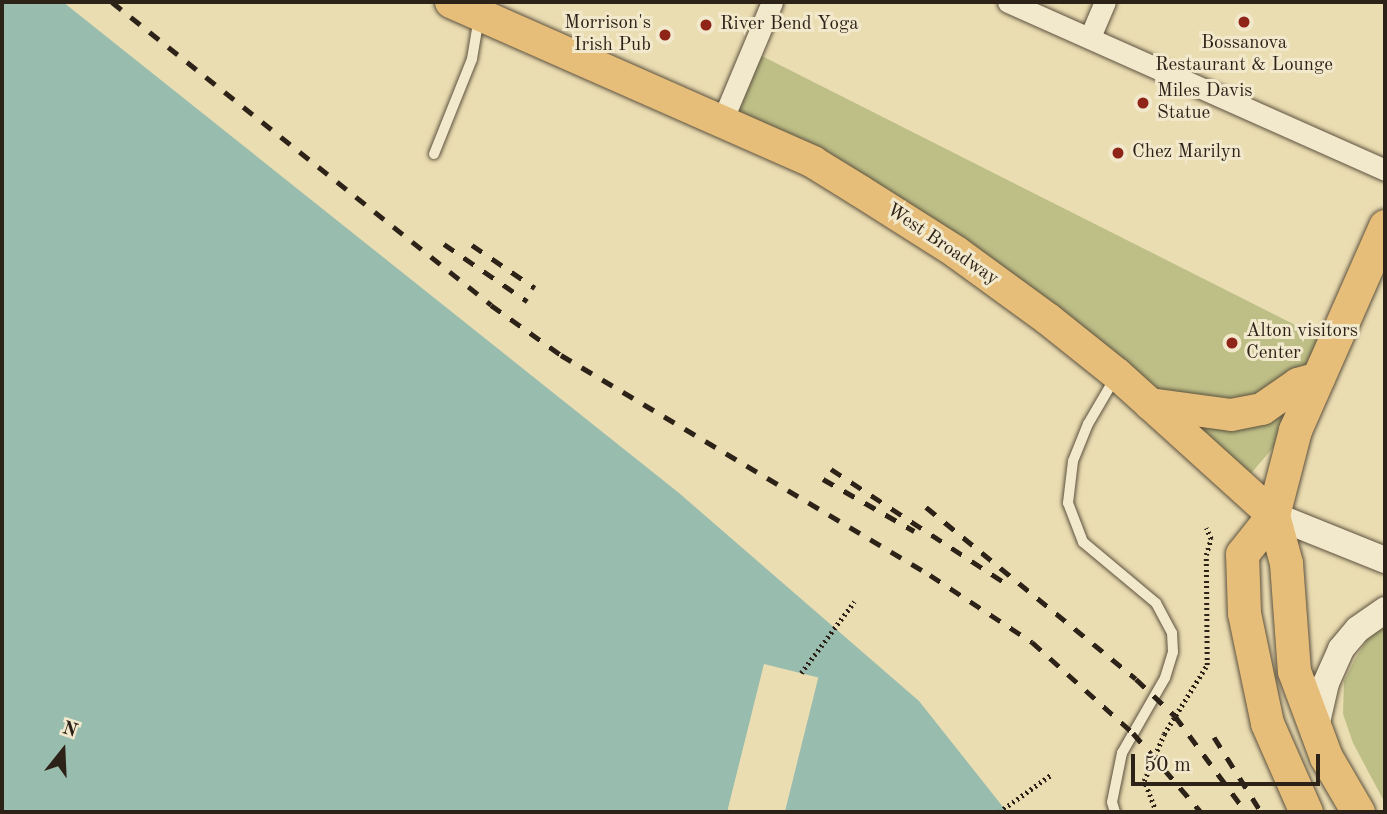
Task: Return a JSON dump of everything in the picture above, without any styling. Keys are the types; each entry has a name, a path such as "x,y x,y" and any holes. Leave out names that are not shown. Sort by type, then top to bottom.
{"highway":[{"path":"1306,812 1267,723 1244,613 1241,554 1273,515 1295,430 1385,226"},
{"path":"1273,515 1286,563 1294,671 1322,747 1358,812"}],"main road":[{"name":"West Broadway","path":"451,2 482,8 813,163 871,197 966,260 1117,374 1273,515"},
{"path":"1150,404 1231,415 1262,409 1298,384 1319,378"}],"street":[{"path":"723,121 772,2"},
{"path":"1008,2 1385,170"},
{"path":"1090,37 1105,2"},
{"name":"West Broadway","path":"1273,515 1385,561"},
{"path":"1322,747 1317,722 1326,683 1341,649 1358,628 1385,610"}],"lane":[{"path":"434,155 472,59 482,8"},
{"path":"1115,812 1112,802 1122,753 1165,678 1173,652 1172,633 1156,603 1083,542 1068,503 1073,461 1088,424 1117,374"}],"path":[{"path":"801,673 853,602"},
{"path":"999,812 1052,774"}],"green space":[{"path":"758,54 1327,341 1285,434 1247,478 1113,358 733,115"},
{"path":"1385,627 1385,803 1353,743 1343,714 1344,681 1370,636"}],"shaded area":[{"path":"2,2 63,2 679,493 919,701 1007,812 2,812"}],"pier":[{"path":"764,664 818,678 785,812 728,810"}],"railway":[{"path":"112,2 491,305 561,355 930,575 1032,642 1133,733 1201,812"},
{"path":"444,244 527,301"},
{"path":"472,245 535,288"},
{"path":"831,469 1007,584"},
{"path":"823,479 914,531"},
{"path":"926,507 1136,679 1175,716 1246,812"},
{"path":"1214,737 1261,812"}],"place":[{"name":"Bossanova Restaurant & Lounge","path":"1244,22"},
{"name":"River Bend Yoga","path":"706,25"},
{"name":"Morrison's Irish Pub","path":"665,35"},
{"name":"Miles Davis Statue","path":"1143,103"},
{"name":"Chez Marilyn","path":"1118,153"},
{"name":"Alton visitors Center","path":"1232,343"}]}
